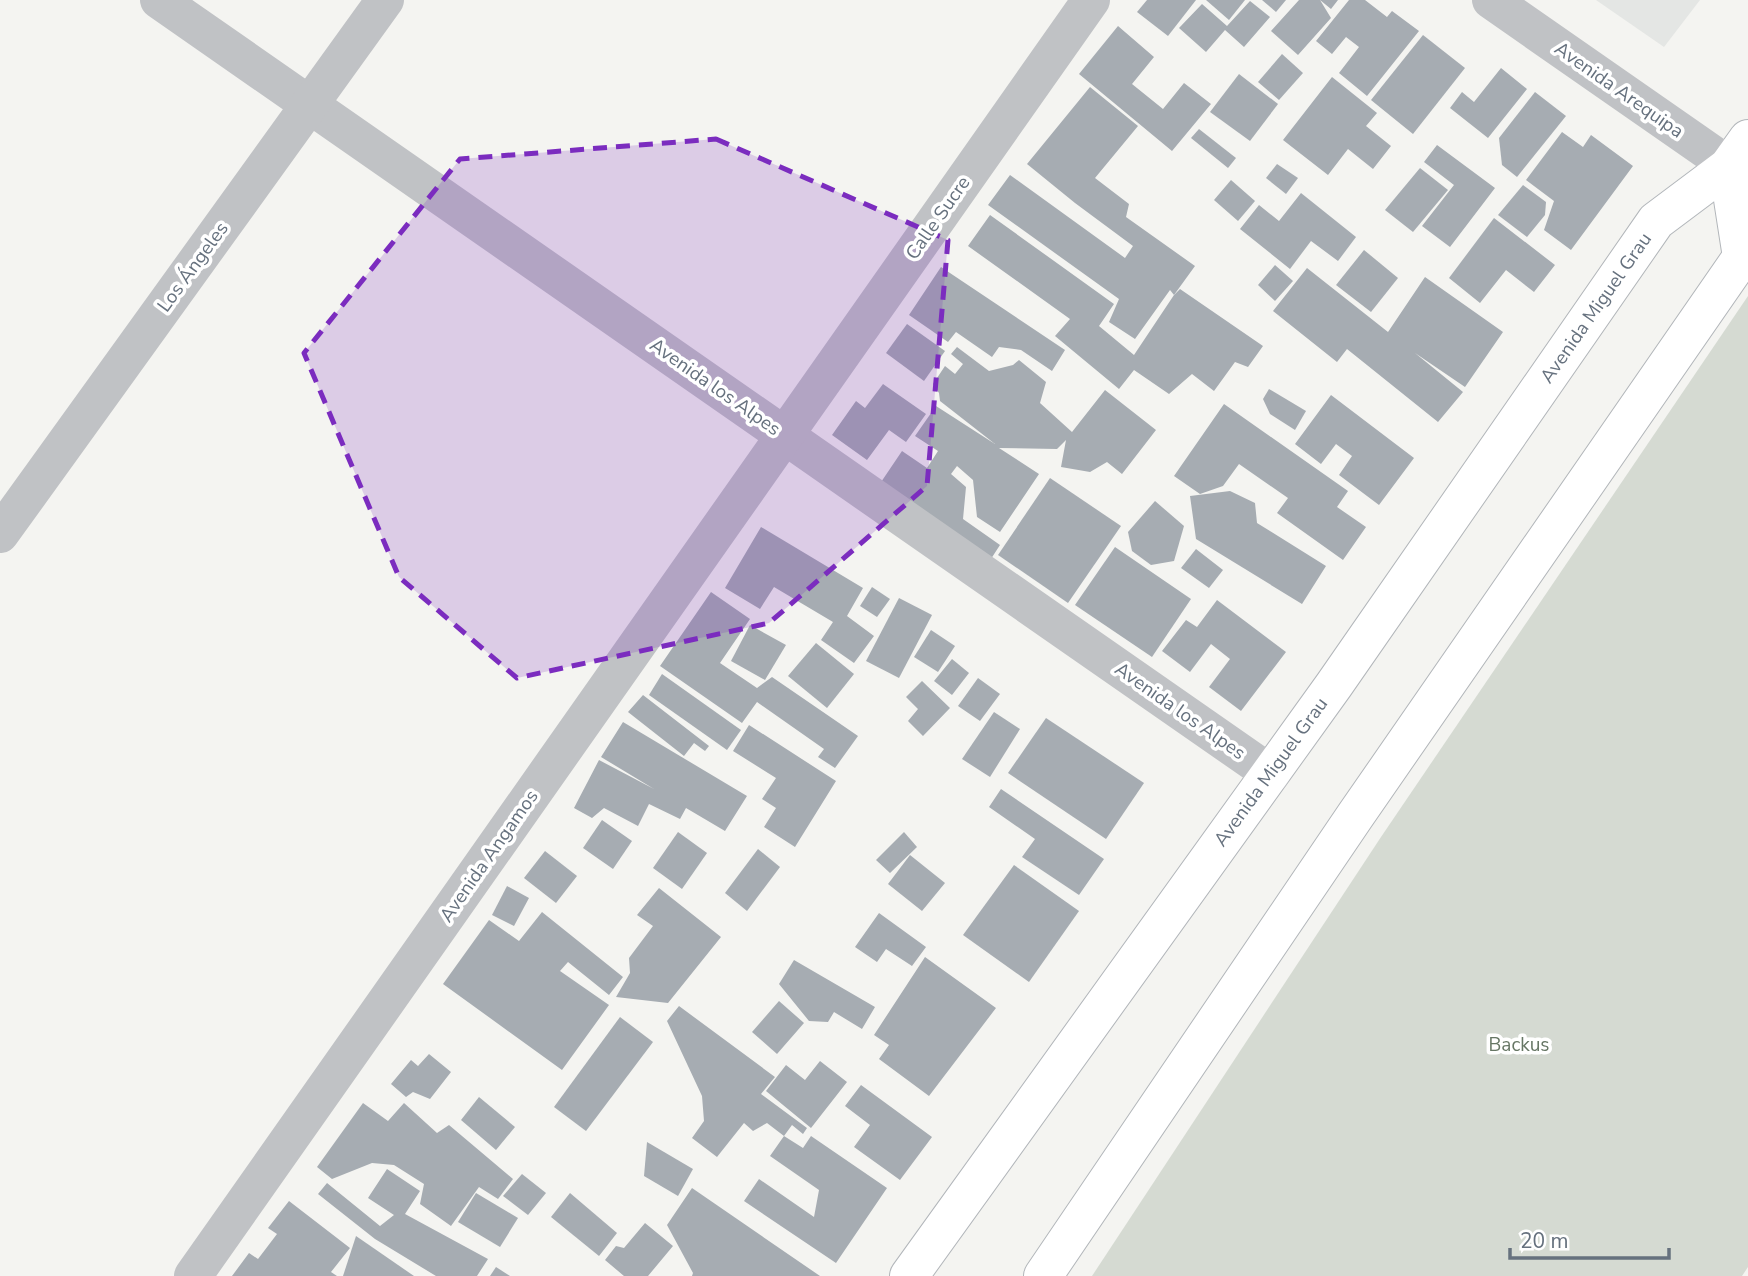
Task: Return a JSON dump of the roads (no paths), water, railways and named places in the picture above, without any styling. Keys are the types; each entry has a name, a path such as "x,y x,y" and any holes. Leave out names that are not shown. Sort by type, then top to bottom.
{"street":[{"name":"Avenida los Alpes","path":"159,0 1270,774"},
{"name":"Los Ángeles","path":"0,534 385,0"},
{"name":"Calle Sucre","path":"785,435 1091,0"},
{"name":"Avenida Arequipa","path":"1491,0 1742,162"},
{"name":"Avenida Miguel Grau","path":"909,1276 1342,674 1656,222 1742,162"},
{"path":"1042,1276 1349,825 1742,257 1742,162"},
{"name":"Avenida Angamos","path":"193,1276 785,435"}],"park label":[{"name":"Backus","path":"1519,1045"}]}
